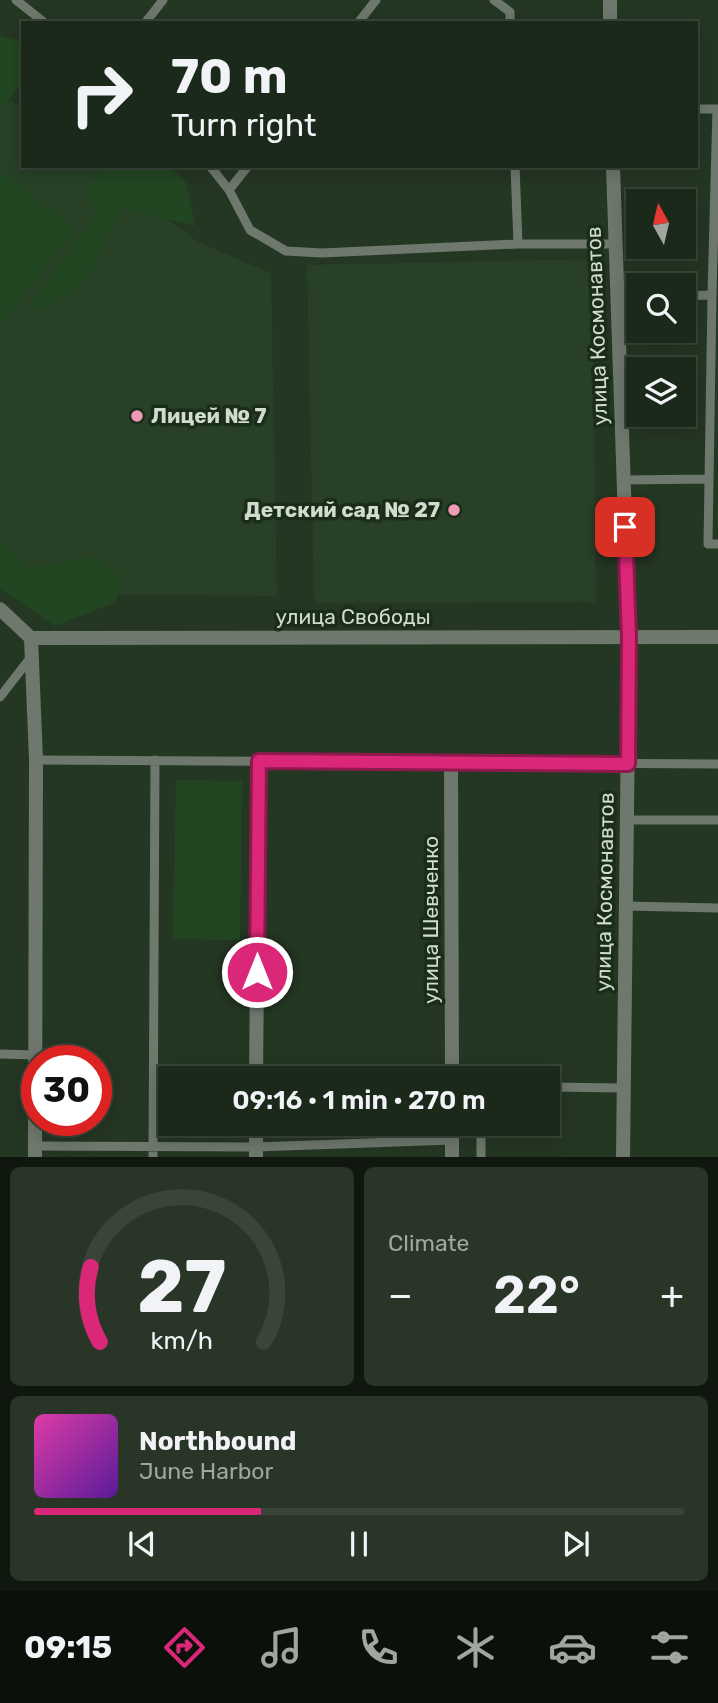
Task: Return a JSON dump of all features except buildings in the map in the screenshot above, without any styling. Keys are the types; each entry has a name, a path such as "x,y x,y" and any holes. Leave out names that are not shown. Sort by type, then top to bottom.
{"street":[{"path":"610,0 610,21"},
{"name":"улица Космонавтов","path":"614,168 629,638 623,1157"},
{"path":"0,609 31,638 36,760 35,1045"},
{"name":"улица Свободы","path":"31,638 718,637"},
{"path":"256,1066 259,761"},
{"name":"улица Шевченко","path":"451,762 452,1066"},
{"path":"452,1157 453,1136"}],"lane":[{"path":"16,0 42,21"},
{"path":"147,21 163,0"},
{"path":"360,21 376,0"},
{"path":"494,0 510,12 510,21"},
{"path":"698,109 718,109 712,295 715,377 708,544 718,544"},
{"path":"212,168 229,190 250,230 286,251 322,253 518,244 616,244"},
{"path":"229,190 246,168"},
{"path":"515,168 518,244"},
{"path":"696,296 712,295"},
{"path":"618,298 626,298"},
{"path":"623,480 709,479"},
{"path":"0,697 31,657"},
{"path":"36,760 718,764"},
{"path":"153,1152 155,760"},
{"path":"626,820 718,820"},
{"path":"625,906 718,908"},
{"path":"0,1054 21,1055"},
{"path":"560,1087 624,1088"},
{"path":"481,1136 481,1157"},
{"path":"35,1151 256,1152 453,1140"}],"shaded area":[{"path":"0,36 21,41 21,85 0,111"},
{"name":"Лицей № 7","path":"9,99 21,108 21,168 101,168 198,242 271,273 277,596 43,594 0,558 0,110"},
{"path":"102,168 171,168 186,183 195,226 121,207 89,278 44,311 29,307 96,214 85,190"},
{"path":"0,170 76,229 0,325"},
{"name":"Детский сад № 27","path":"592,259 596,602 314,603 307,265"},
{"path":"0,542 32,567 93,557 122,577 116,602 55,626 0,588"},
{"path":"176,780 242,781 240,940 173,939"}],"place":[{"name":"Лицей № 7","path":"137,416"},
{"name":"Детский сад № 27","path":"454,510"}],"route":[{"path":"257,972 259,761 628,764 629,638 625,527"}]}
